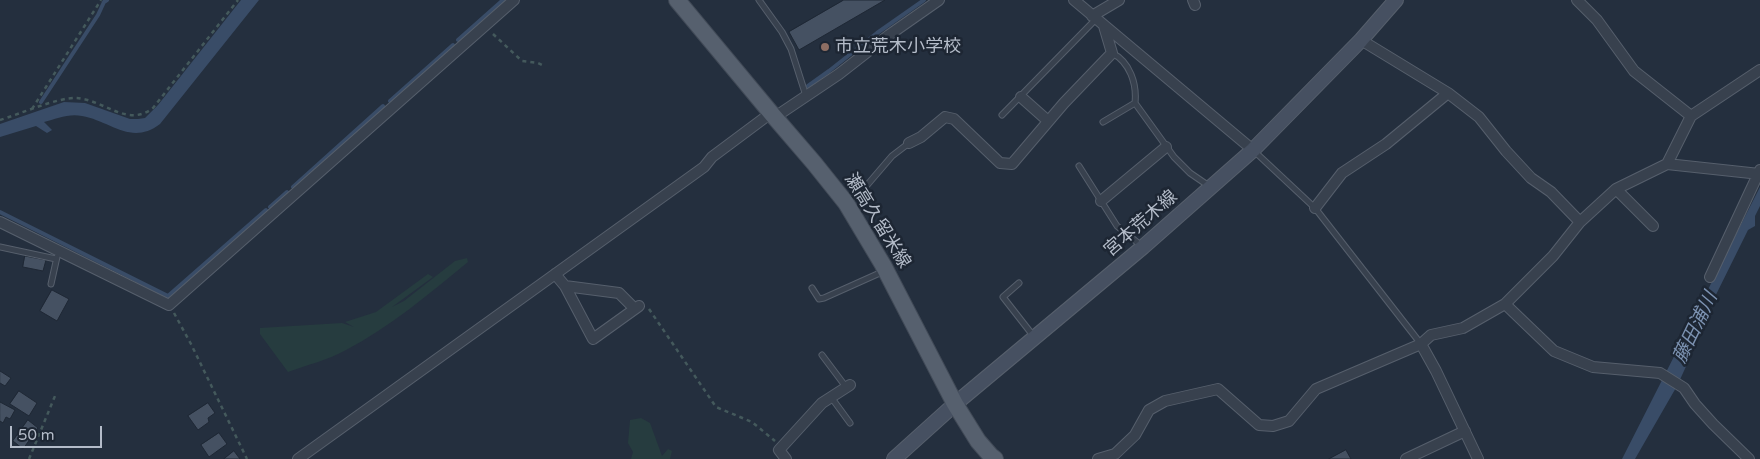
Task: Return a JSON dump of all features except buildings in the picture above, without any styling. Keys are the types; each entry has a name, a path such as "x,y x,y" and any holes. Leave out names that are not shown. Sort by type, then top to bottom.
{"main road":[{"name":"瀬高久留米線","path":"677,0 814,162 846,203 886,270 955,404 978,441 996,459"},
{"name":"宮本荒木線","path":"894,459 955,404 1143,247 1253,150 1361,40 1396,0"}],"street":[{"path":"0,222 57,255 169,305 514,0"},
{"path":"298,459 704,167 712,157 773,115 839,74 889,35 939,0"},
{"path":"1074,0 1253,150"},
{"path":"1094,18 1119,0"},
{"path":"1577,0 1597,20 1634,71 1691,116"},
{"path":"909,143 922,137 945,117 954,119 1000,163 1012,164 1048,121 1112,53 1104,26"},
{"path":"1361,40 1448,94 1479,117 1506,151 1532,178 1551,192 1580,222"},
{"path":"1667,164 1691,116 1760,70"},
{"path":"1315,208 1342,173 1386,144 1448,94"},
{"path":"1021,97 1048,121"},
{"path":"1101,201 1166,147"},
{"path":"1098,459 1115,454 1135,435 1149,410 1165,401 1218,389 1259,425 1273,426 1289,421 1316,389 1421,344 1431,335 1463,328 1505,304 1552,256 1580,222 1616,189 1667,164 1759,172 1710,277"},
{"path":"1616,189 1653,226"},
{"path":"555,274 565,286 594,339 637,308 619,293 565,286"},
{"path":"1505,304 1554,351 1593,367 1660,373 1684,388 1713,424 1749,459"},
{"path":"1421,344 1478,459"},
{"path":"786,459 779,450 822,403 848,386"},
{"path":"1406,459 1465,431"}],"lane":[{"path":"759,0 782,32 791,49 806,96"},
{"path":"1002,116 1094,18"},
{"path":"1112,53 1119,57 1131,71 1136,103 1166,147 1190,173 1211,188"},
{"path":"1103,122 1136,103"},
{"path":"846,203 862,191 892,156 909,143"},
{"path":"1253,150 1315,208 1421,344"},
{"path":"1079,166 1117,226 1143,247"},
{"path":"1,249 57,255 51,284"},
{"path":"812,288 818,299 824,298 886,270"},
{"path":"1019,284 1003,297 1035,338"},
{"path":"822,355 848,386"},
{"path":"831,397 850,423"}],"path":[{"path":"32,110 101,0"},
{"path":"0,120 68,98 78,98 129,116 146,114 153,108 238,0"},
{"path":"484,26 522,61 542,65"},
{"path":"169,305 191,344 247,459"},
{"path":"637,308 644,306 649,309 716,408 752,422 782,447"},
{"path":"29,459 55,396"}],"green space":[{"path":"467,258 468,262 394,320 362,341 325,360 288,372 260,334 260,328 342,323 354,327 345,322 376,312 428,274 433,277 392,307 404,301 455,261"},
{"path":"641,418 650,423 662,456 668,449 672,451 670,459 631,459 633,452 628,443 630,420"}],"water":[{"path":"241,0 259,0 160,124 150,130 140,133 130,132 82,116 72,115 44,122 52,130 47,133 36,126 0,137 0,124 64,102 85,103 130,119 145,118 158,105"},
{"name":"藤田浦川","path":"1760,187 1760,206 1755,216 1755,226 1748,230 1701,325 1689,360 1677,386 1635,459 1622,459"}],"waterway":[{"path":"41,102 107,0"},
{"path":"458,40 503,0"},
{"path":"808,86 924,0"},
{"path":"390,101 453,45"},
{"path":"293,187 383,106"},
{"path":"270,207 287,192"},
{"path":"0,212 168,296 266,210"}],"place":[{"name":"市立荒木小学校","path":"825,47"}]}
